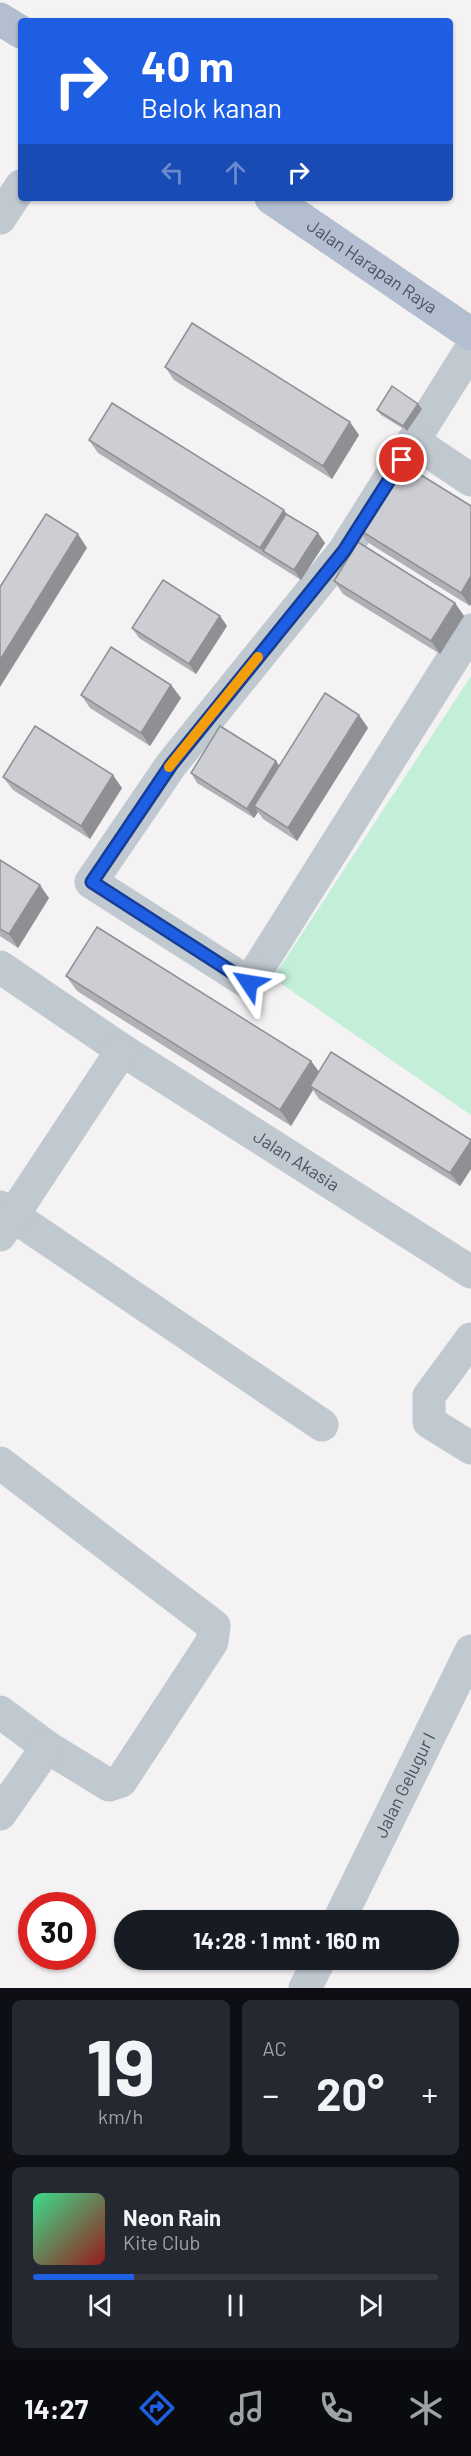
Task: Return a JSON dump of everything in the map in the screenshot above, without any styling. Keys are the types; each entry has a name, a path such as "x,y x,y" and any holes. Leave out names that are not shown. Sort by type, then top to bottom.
{"main road":[{"path":"0,19 18,30"},
{"name":"Jalan Harapan Raya","path":"275,201 471,334"}],"street":[{"path":"0,218 18,191"},
{"path":"471,349 344,551 171,765 92,882 249,983 471,630"},
{"path":"413,441 471,480"},
{"name":"Jalan Akasia","path":"0,967 122,1050 471,1272"},
{"path":"122,1050 4,1219 322,1425"},
{"path":"471,1339 429,1396 429,1422 471,1448"},
{"path":"0,1463 214,1626 212,1642 121,1780 109,1785 47,1746 0,1712"},
{"name":"Jalan Gelugur I","path":"344,1910 471,1651"},
{"path":"0,1814 47,1746"},
{"path":"305,1988 314,1970"}],"green space":[{"path":"471,676 471,1115 273,978"}],"building":[{"path":"192,323 350,422 323,466 165,367"},
{"path":"392,386 418,404 403,426 377,410"},
{"path":"112,403 284,510 260,548 89,440"},
{"path":"400,462 471,506 471,576 461,593 358,529"},
{"path":"46,514 78,534 0,660 0,587"},
{"path":"286,514 318,533 294,570 263,551"},
{"path":"358,542 455,603 431,641 334,581"},
{"path":"163,580 220,616 189,664 132,628"},
{"path":"111,647 171,685 141,733 81,695"},
{"path":"325,693 359,715 288,828 254,806"},
{"path":"35,726 113,775 81,826 3,777"},
{"path":"220,726 276,761 247,809 191,773"},
{"path":"0,860 40,885 9,934 0,929"},
{"path":"97,927 311,1061 280,1110 66,976"},
{"path":"331,1052 471,1140 450,1173 310,1086"}],"slow traffic":[{"path":"169,767 258,657"}],"route":[{"path":"249,983 92,882 171,765 344,551 402,460"}]}
